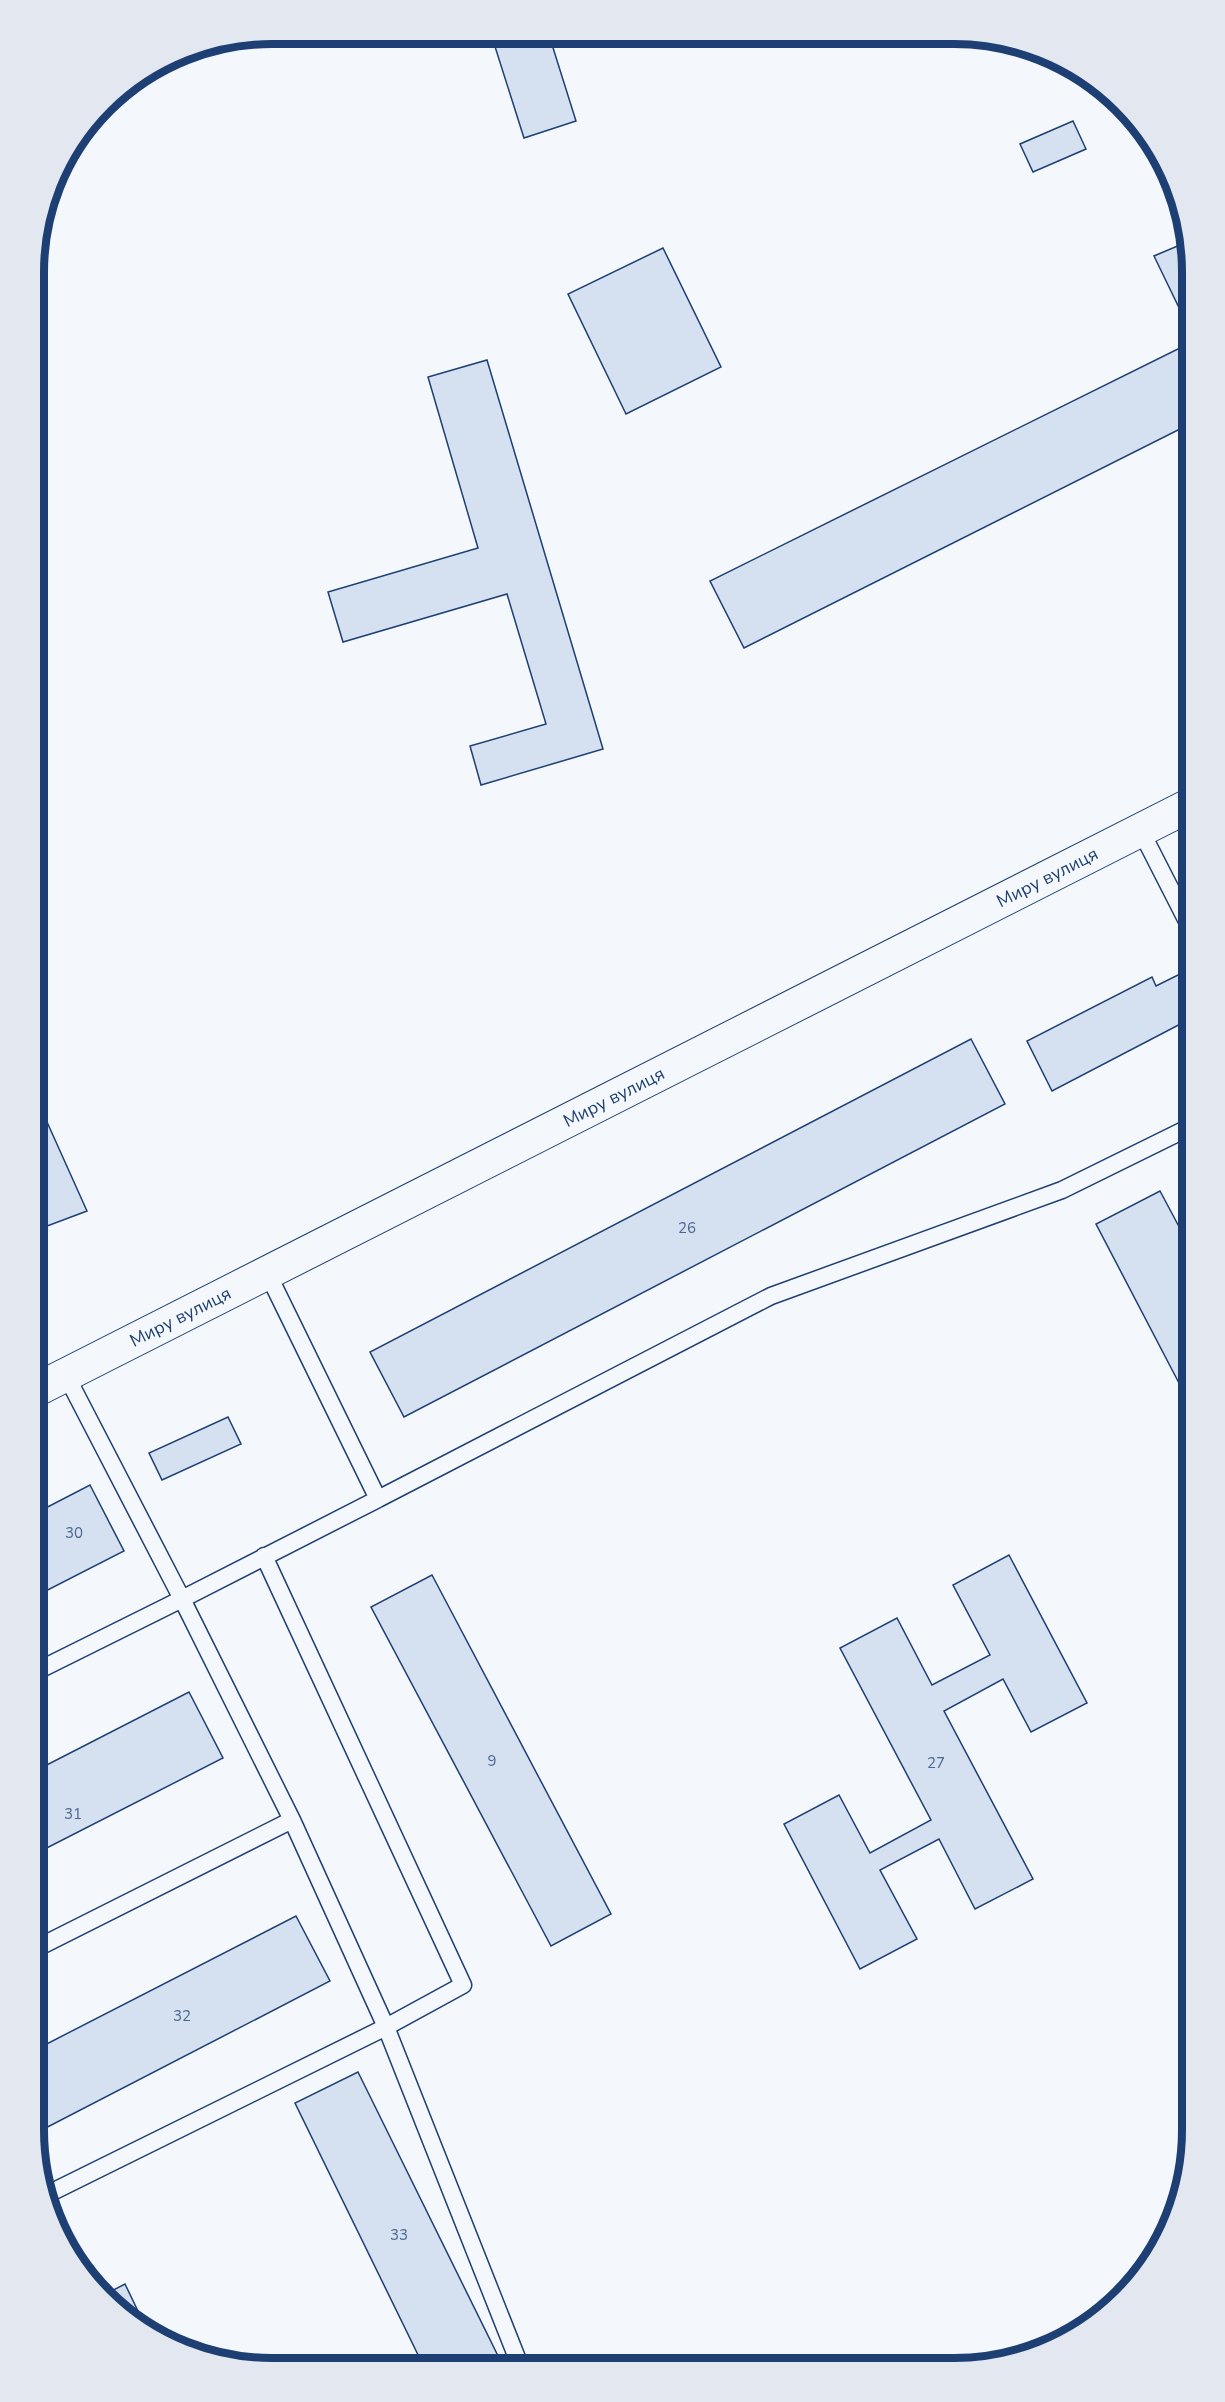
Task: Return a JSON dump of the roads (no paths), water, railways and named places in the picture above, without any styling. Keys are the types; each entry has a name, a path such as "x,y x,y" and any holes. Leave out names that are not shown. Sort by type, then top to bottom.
{"street":[{"name":"Миру вулиця","path":"44,1386 1182,809"}],"lane":[{"path":"1140,829 1182,911"},
{"path":"44,1668 378,1499 771,1296 1062,1190 1182,1131"},
{"path":"267,1272 378,1499"},
{"path":"66,1375 182,1599 292,1821 386,2027 517,2358"},
{"path":"52,2192 386,2027 464,1985 264,1556"},
{"path":"44,1945 292,1821"}]}
